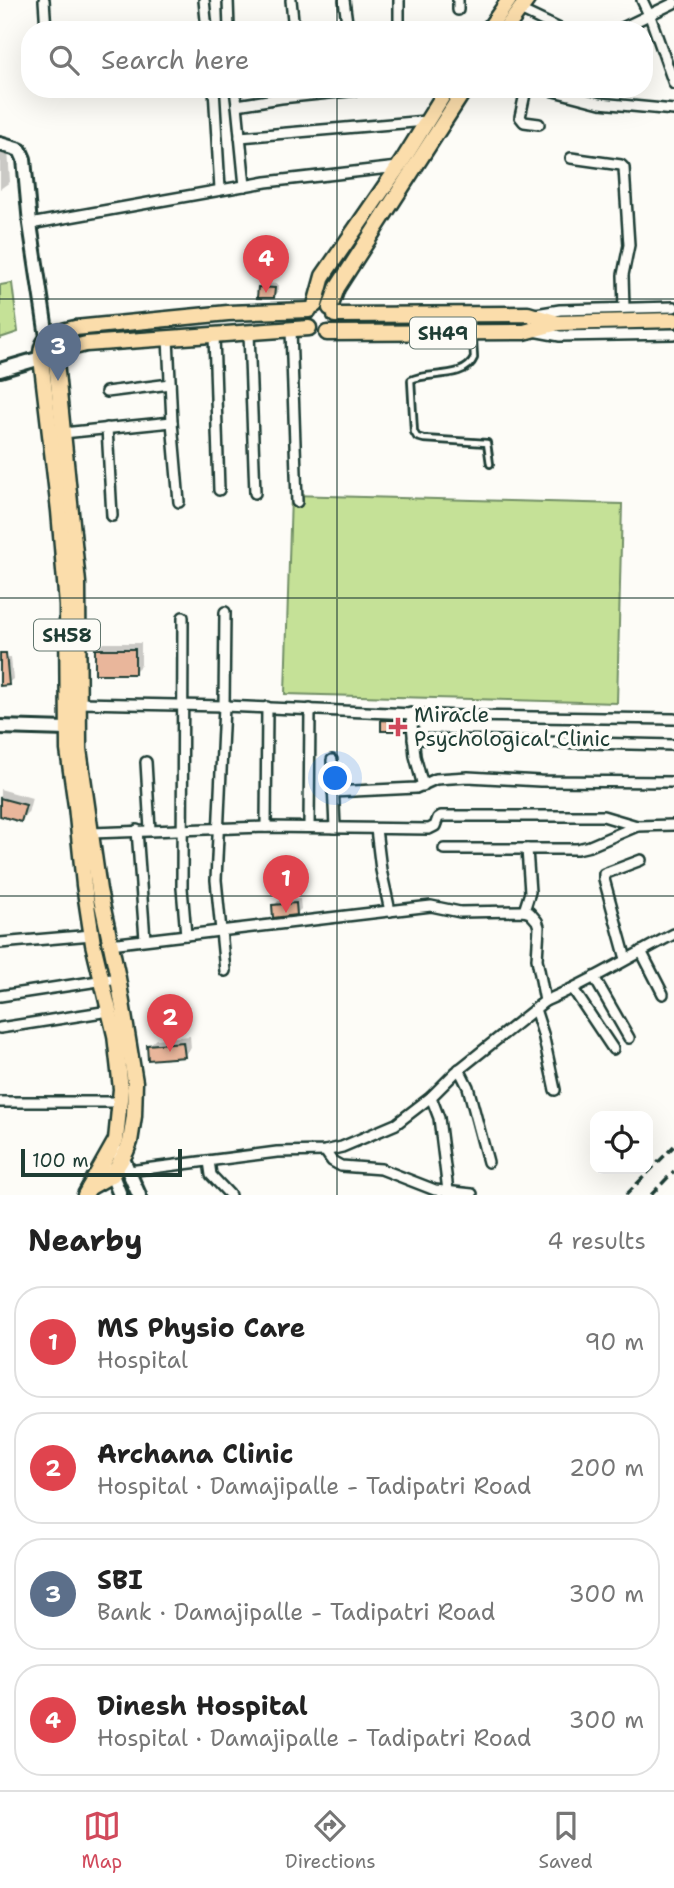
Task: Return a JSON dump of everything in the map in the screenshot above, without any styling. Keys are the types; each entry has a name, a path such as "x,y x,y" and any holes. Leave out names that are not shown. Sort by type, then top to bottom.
{"main road":[{"path":"498,21 518,3"},
{"path":"509,21 518,3"},
{"path":"441,98 426,121 398,175 337,288 333,327 327,332 317,333 309,328 306,321 323,276 398,175 458,98"},
{"path":"47,337 75,328 323,304 333,311"},
{"name":"SH49","path":"333,311 534,314 562,323"},
{"name":"SH49","path":"327,332 473,334 531,331 562,323 674,320"},
{"path":"58,358 70,348 86,344 309,328"},
{"name":"SH58","path":"47,337 41,344 41,358 67,606 68,750 81,867 92,935 116,1042 121,1102 118,1132 107,1169 87,1192"},
{"name":"SH58","path":"58,358 78,583 79,749 99,890 118,978 135,1082 126,1165 107,1169"}],"street":[{"path":"44,0 45,21"},
{"path":"204,0 206,21"},
{"path":"228,0 229,21"},
{"path":"291,0 293,21"},
{"path":"344,0 347,21"},
{"path":"399,0 399,21"},
{"path":"642,0 652,21"},
{"path":"518,3 547,21"},
{"path":"635,21 674,3"},
{"path":"653,25 674,84"},
{"path":"215,98 220,190"},
{"path":"236,98 245,186"},
{"path":"237,105 273,98"},
{"path":"524,98 520,117 524,122 539,124"},
{"path":"582,98 614,106 674,110"},
{"path":"240,137 426,121"},
{"path":"0,144 20,150 24,159 30,224 47,337 58,358 41,358 0,370"},
{"path":"571,158 621,165 624,168 629,245 623,275 624,308"},
{"path":"30,224 245,186 398,175"},
{"path":"534,314 559,310 674,307"},
{"path":"291,330 297,502"},
{"path":"531,331 560,336 674,334"},
{"path":"249,333 255,493"},
{"path":"214,335 219,490"},
{"path":"168,338 179,502"},
{"path":"106,391 170,384"},
{"path":"63,433 172,422"},
{"path":"107,428 112,516"},
{"path":"225,612 225,706 216,880 225,971"},
{"path":"183,617 182,888 186,935"},
{"path":"80,703 674,719"},
{"path":"266,827 267,707"},
{"path":"309,827 310,709"},
{"path":"411,713 413,739 423,786"},
{"path":"0,727 68,729"},
{"path":"413,739 674,745"},
{"path":"332,760 335,828"},
{"path":"146,762 150,830"},
{"path":"333,792 423,786 436,779 468,778 674,782"},
{"path":"91,833 266,827 432,829 441,816 603,816 637,826 674,825"},
{"path":"444,849 583,848 637,826"},
{"path":"376,828 390,911"},
{"path":"137,830 145,939"},
{"path":"524,911 530,892 527,849"},
{"path":"626,958 604,874 641,860"},
{"path":"110,944 431,906 460,912 524,911 537,920 539,927 537,959 545,1001"},
{"path":"126,1165 209,1161 277,1152 325,1151 342,1147 396,1124 431,1097 459,1069 545,1001 573,989 674,934"},
{"path":"0,943 92,935"},
{"path":"641,951 663,994"},
{"path":"594,976 629,1038"},
{"path":"0,996 118,978"},
{"path":"573,989 613,1049"},
{"path":"535,1009 544,1034 555,1090"},
{"path":"0,1028 109,1011"},
{"path":"459,1069 468,1087 488,1162"},
{"path":"431,1097 439,1118 448,1191"},
{"path":"0,1102 121,1102"},
{"path":"113,1147 126,1165 139,1195"},
{"path":"325,1151 332,1161 341,1166 381,1169 428,1188 472,1194"},
{"path":"209,1161 211,1175 230,1195"},
{"path":"107,1169 120,1195"}],"lane":[{"path":"472,314 472,363 440,375 411,380 414,432 417,437 424,439 487,443 490,464"}],"green space":[{"path":"12,283 18,332 0,338 0,285"},
{"path":"291,495 622,504 617,703 285,694"}],"building":[{"path":"258,287 275,288 274,298 257,298"},
{"path":"95,649 135,649 135,674 95,674"},
{"path":"0,653 6,653 9,685 0,686"},
{"path":"381,720 405,721 406,731 381,731"},
{"path":"0,798 26,805 21,822 0,816"},
{"path":"296,903 297,915 273,918 272,905"},
{"path":"183,1042 185,1057 148,1060 147,1045"}],"railway":[{"path":"626,1195 674,1146"},
{"path":"651,1195 674,1171"}],"place":[{"name":"Dinesh Hospital","path":"266,293"},
{"name":"SBI","path":"58,381"},
{"name":"Miracle Psychological Clinic","path":"398,727"},
{"name":"MS Physio Care","path":"286,913"},
{"name":"Archana Clinic","path":"170,1052"}]}
